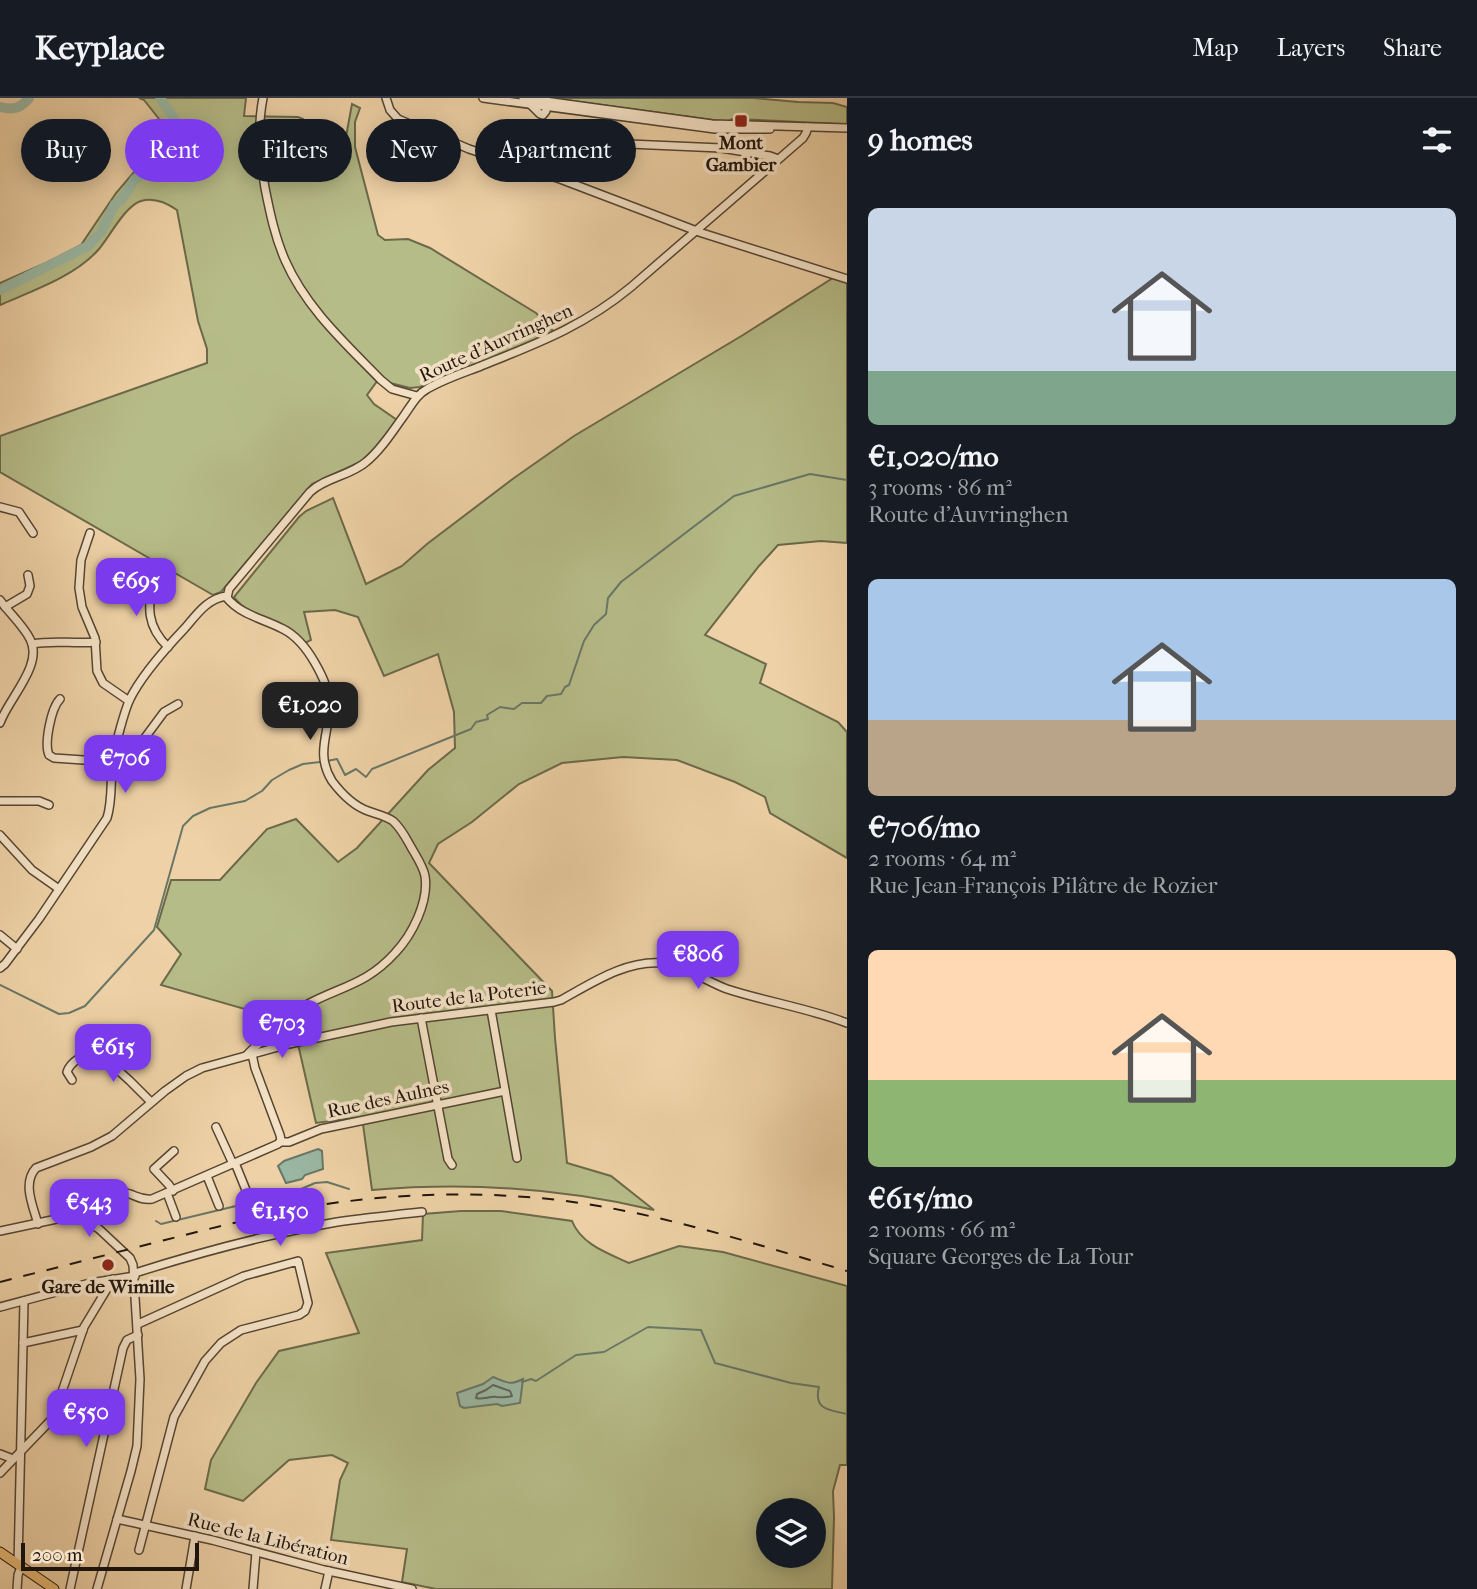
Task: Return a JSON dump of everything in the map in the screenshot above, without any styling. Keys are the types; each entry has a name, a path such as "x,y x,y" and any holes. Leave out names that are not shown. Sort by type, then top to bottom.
{"main road":[{"path":"0,1552 54,1589"}],"street":[{"path":"263,98 260,136 262,172 276,236 290,271 320,316 381,380 392,388 417,396"},
{"path":"386,98 391,113 400,121 475,151"},
{"path":"483,98 531,104 541,115 545,114 546,104"},
{"path":"523,98 546,104 717,124 847,128"},
{"name":"Route d'Auvringhen","path":"227,596 231,586 310,492 367,462 417,396 433,386 549,339 588,318 627,291 805,136 808,127"},
{"path":"636,144 721,148 778,159"},
{"path":"567,182 696,230 847,279"},
{"path":"0,507 19,512 33,533"},
{"path":"90,533 81,560 79,591 82,607 96,642 100,680 130,701"},
{"path":"153,574 151,623 156,634 168,647"},
{"path":"0,723 6,708 30,670 32,660 30,637 2,603 27,594 30,586 28,575"},
{"path":"0,968 59,889 107,818 113,762 130,701 168,647 210,601 227,596 244,611 289,633 310,654 328,695 329,711 324,751 329,774 336,786 356,805 387,817 397,824 421,865 425,878 422,905 415,925 390,958 360,981 301,1008 250,1054 280,1135 280,1142"},
{"path":"32,644 96,642"},
{"path":"60,699 54,708 47,747 49,755 54,758 113,762"},
{"path":"118,740 141,743 164,712 178,704"},
{"path":"0,800 42,802 49,805"},
{"path":"1,838 29,867 59,889"},
{"path":"0,935 16,949"},
{"name":"Route de la Poterie","path":"38,1224 29,1185 34,1170 113,1136 176,1082 194,1072 310,1039 421,1018 558,1001 613,973 637,965 662,963 725,988 847,1023"},
{"path":"491,1010 517,1158"},
{"path":"421,1018 448,1159 452,1165"},
{"path":"72,1080 67,1072 69,1066 88,1052 96,1051 151,1102"},
{"name":"Rue des Aulnes","path":"94,1224 101,1209 117,1193 127,1192 144,1200 152,1199 280,1142 289,1142 321,1129 505,1091"},
{"path":"216,1128 248,1195"},
{"path":"174,1151 154,1169 169,1185 176,1217"},
{"path":"207,1176 219,1206"},
{"path":"0,1307 135,1274 204,1251 273,1235 335,1223 422,1212"},
{"path":"0,1231 76,1216 94,1224 130,1258 135,1274 140,1390 137,1441 133,1465 97,1589"},
{"path":"138,1324 248,1275 298,1261 307,1309 299,1315 242,1330 224,1340 209,1354 183,1398 174,1417 139,1550"},
{"path":"0,1473 53,1418 83,1330 113,1279"},
{"path":"17,1589 17,1456 24,1301"},
{"path":"23,1343 83,1330"},
{"path":"70,1589 123,1348 127,1340 138,1335"},
{"path":"0,1454 17,1456"},
{"name":"Rue de la Libération","path":"117,1519 412,1589"},
{"path":"186,1589 195,1536"},
{"path":"253,1589 256,1552"},
{"path":"325,1589 329,1571"}],"green space":[{"path":"139,98 246,98 244,116 303,119 238,119 238,182 352,182 352,119 349,119 352,104 360,108 355,122 355,147 378,235 385,240 408,239 430,248 536,313 554,332 420,387 410,388 378,380 367,395 374,404 397,420 362,461 312,484 221,592 213,595 0,472 0,436 207,363 207,349 198,321 177,210 160,201 146,200 135,204 89,259 53,282 0,305 0,283 81,245 125,182 224,182 224,119 159,119 144,100"},
{"path":"551,98 753,98 833,103 847,107 847,124 732,119 728,122"},
{"path":"836,276 847,279 847,543 821,541 778,545 705,635 766,664 760,683 838,722 847,732 847,858 770,813 765,797 735,782 677,760 623,757 562,763 519,784 472,822 438,844 429,863 552,991 567,1163 611,1176 654,1210 584,1196 514,1189 443,1187 372,1190 362,1117 316,1123 298,1044 305,1043 297,1009 283,1020 161,985 181,954 157,927 171,880 220,880 267,829 296,819 338,862 357,848 428,770 455,748 454,712 438,654 384,676 358,617 335,610 304,612 311,640 305,643 289,629 250,611 234,597 299,517 333,498 366,584 402,566 514,478 574,436"},
{"path":"501,1211 572,1221 588,1242 629,1263 679,1246 723,1252 847,1286 847,1465 840,1465 833,1491 832,1589 436,1589 402,1582 407,1549 331,1540 340,1480 348,1463 332,1455 289,1460 243,1501 205,1489 211,1460 256,1383 279,1351 359,1333 326,1253 422,1240 423,1214"}],"water":[{"path":"318,1149 322,1151 323,1169 286,1183 278,1166 284,1161"},
{"path":"493,1377 511,1383 523,1379 520,1403 464,1408 460,1406 457,1393 483,1384"}],"waterway":[{"path":"0,107 16,108 29,98"},
{"path":"0,290 88,246 101,232 115,204 122,199 135,179 157,168 174,170 186,164 195,144 160,98"},
{"path":"327,761 337,759 345,775 356,769 366,777 372,769 471,729 476,722 488,719 487,715 500,707 514,709 522,703 541,703 547,696 561,694 569,685 584,641 594,625 606,614 608,598 621,582 734,496 810,474 847,480"},
{"path":"0,985 59,1014 85,1006 154,930 183,826 193,816 210,808 245,801 289,770 303,764 320,762"},
{"path":"156,1221 161,1224 246,1202 265,1203 315,1183 327,1182 349,1189"},
{"path":"522,1382 531,1379 536,1381 576,1355 604,1352 648,1327 701,1330 715,1363 791,1383 819,1387 818,1400 824,1408 847,1414"}],"railway":[{"path":"0,1282 223,1226 320,1205 439,1195 499,1195 595,1205 704,1230 847,1271"}],"place":[{"name":"Mont Gambier","path":"741,121"},
{"name":"Gare de Wimille","path":"108,1265"}]}
